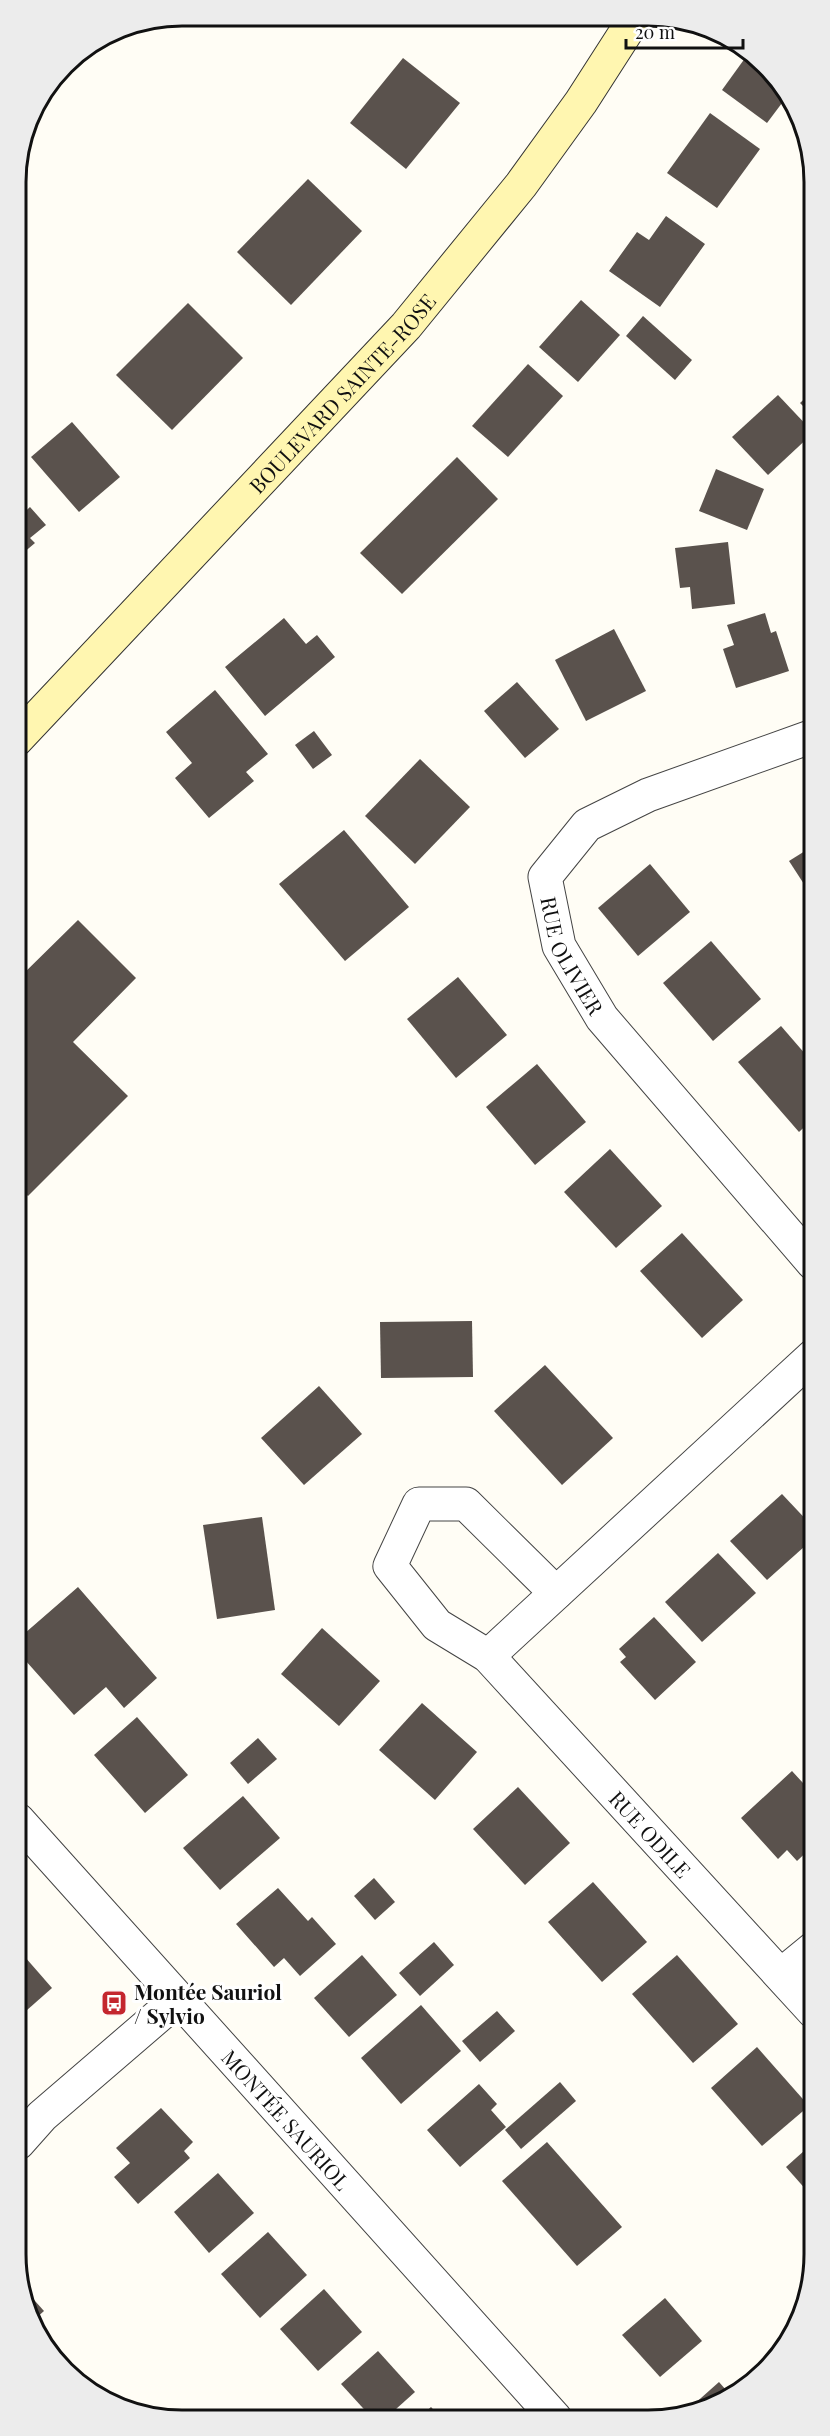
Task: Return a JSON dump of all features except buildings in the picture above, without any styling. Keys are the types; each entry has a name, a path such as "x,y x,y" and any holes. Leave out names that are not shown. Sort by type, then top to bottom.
{"street":[{"name":"BOULEVARD SAINTE-ROSE","path":"26,729 341,398 413,317 521,185 581,102 630,26"},
{"name":"RUE OLIVIER","path":"804,739 648,795 587,825 546,877 559,946 602,1018 804,1253"},
{"path":"488,1656 804,1364"},
{"name":"RUE ODILE","path":"556,1593 466,1504 419,1504 390,1566 437,1625 488,1656 804,2001"},
{"name":"MONTÉE SAURIOL","path":"26,1829 548,2410"},
{"path":"781,1975 804,1956"},
{"path":"26,2134 42,2116 178,1998"}],"place":[{"name":"Montée Sauriol / Sylvio","path":"114,2003"}]}
